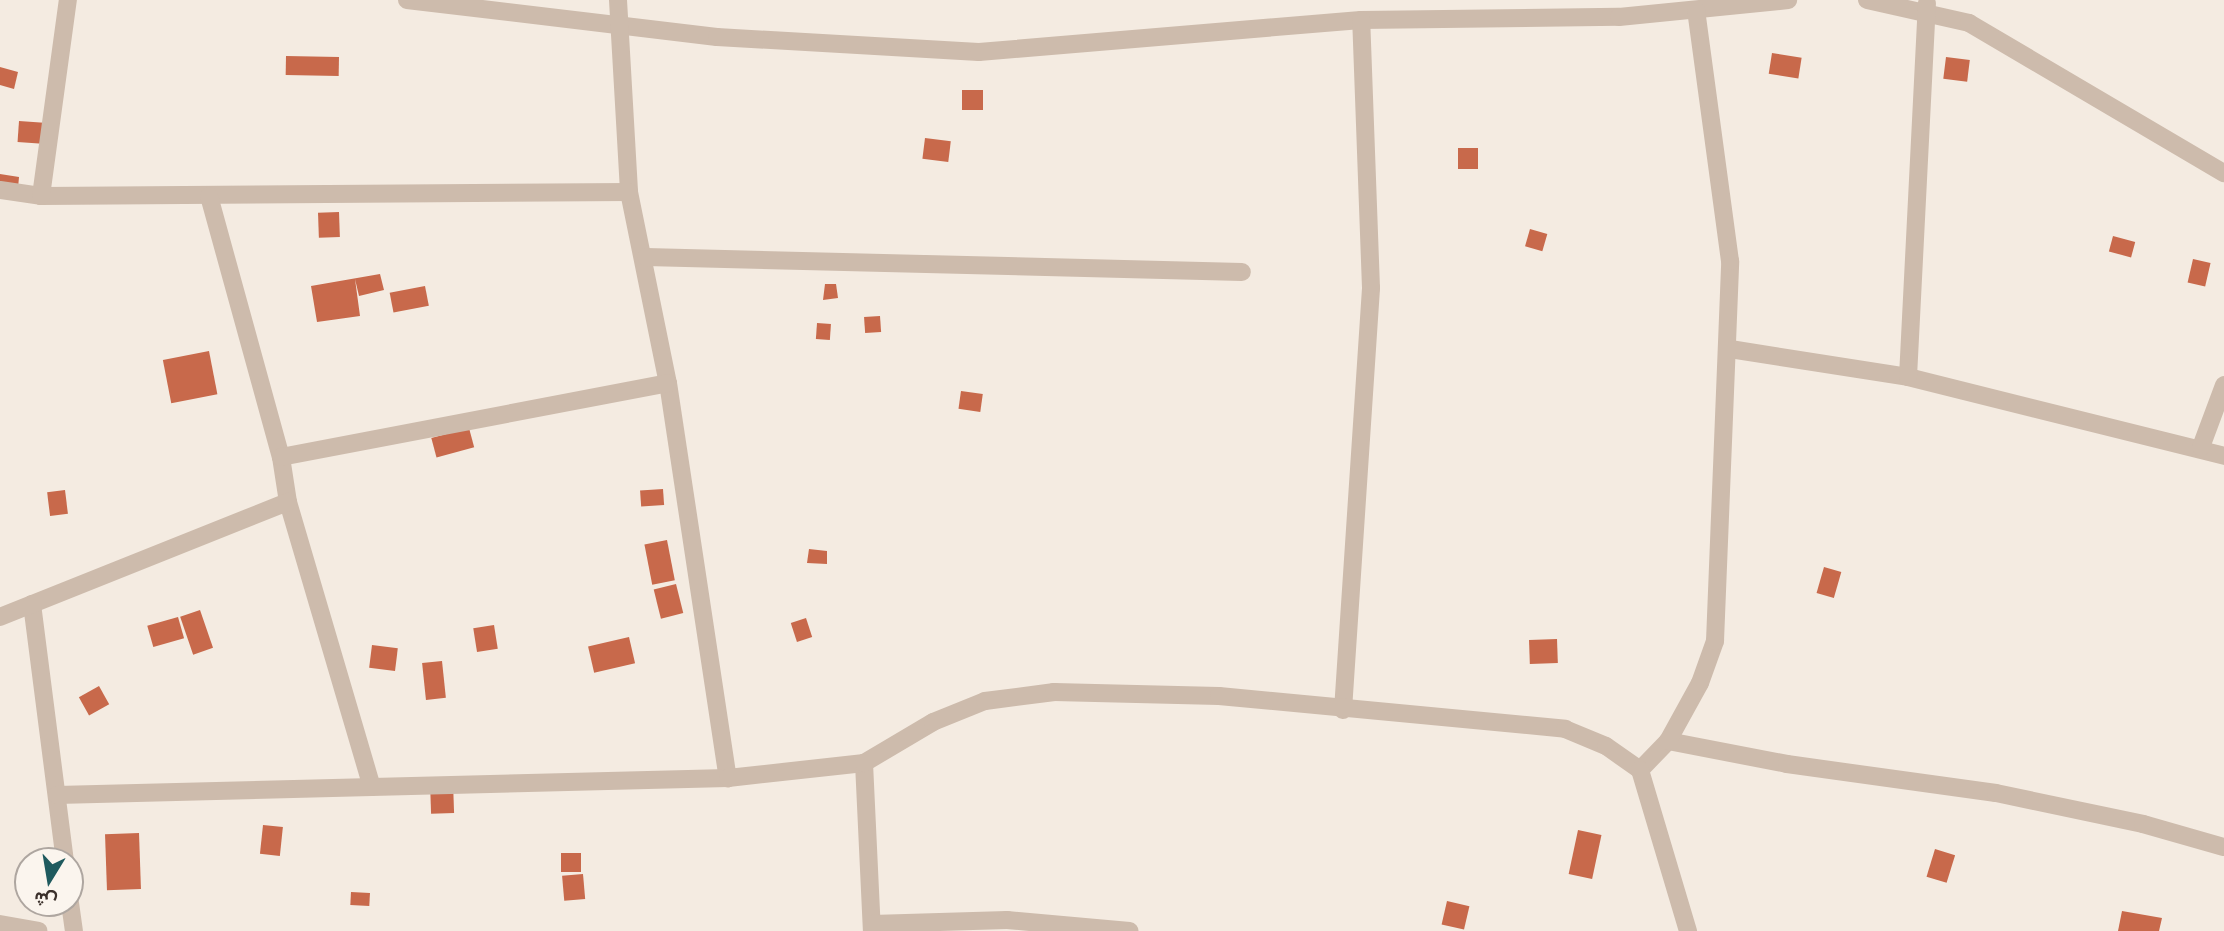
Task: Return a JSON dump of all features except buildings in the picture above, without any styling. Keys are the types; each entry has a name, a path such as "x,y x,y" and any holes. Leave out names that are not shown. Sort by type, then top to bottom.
{"street":[{"path":"41,196 68,0"},
{"path":"407,0 717,37 979,52 1361,20 1696,10 1787,0"},
{"path":"618,0 629,192 646,257 668,383 728,778"},
{"path":"1867,0 1926,6 1969,23 2046,64 2224,173"},
{"path":"1908,377 1926,6"},
{"path":"1640,770 1668,741 1700,683 1715,642 1730,349 1728,248 1696,10"},
{"path":"1343,710 1371,288 1361,20"},
{"path":"0,190 41,196 629,192"},
{"path":"209,196 281,457 288,502 372,787"},
{"path":"646,257 1242,272"},
{"path":"1730,349 1908,377 2202,447 2224,456"},
{"path":"281,457 668,383"},
{"path":"2202,447 2224,385"},
{"path":"0,617 288,502"},
{"path":"32,604 63,847"},
{"path":"57,795 728,778 864,763 933,722 985,701 1054,692 1219,696 1343,710 1565,729 1606,746 1640,770 1688,931"},
{"path":"1668,741 1787,764 1996,793 2143,824 2224,847"},
{"path":"864,763 872,928 1007,920 1130,931"},
{"path":"0,924 38,931"}]}
